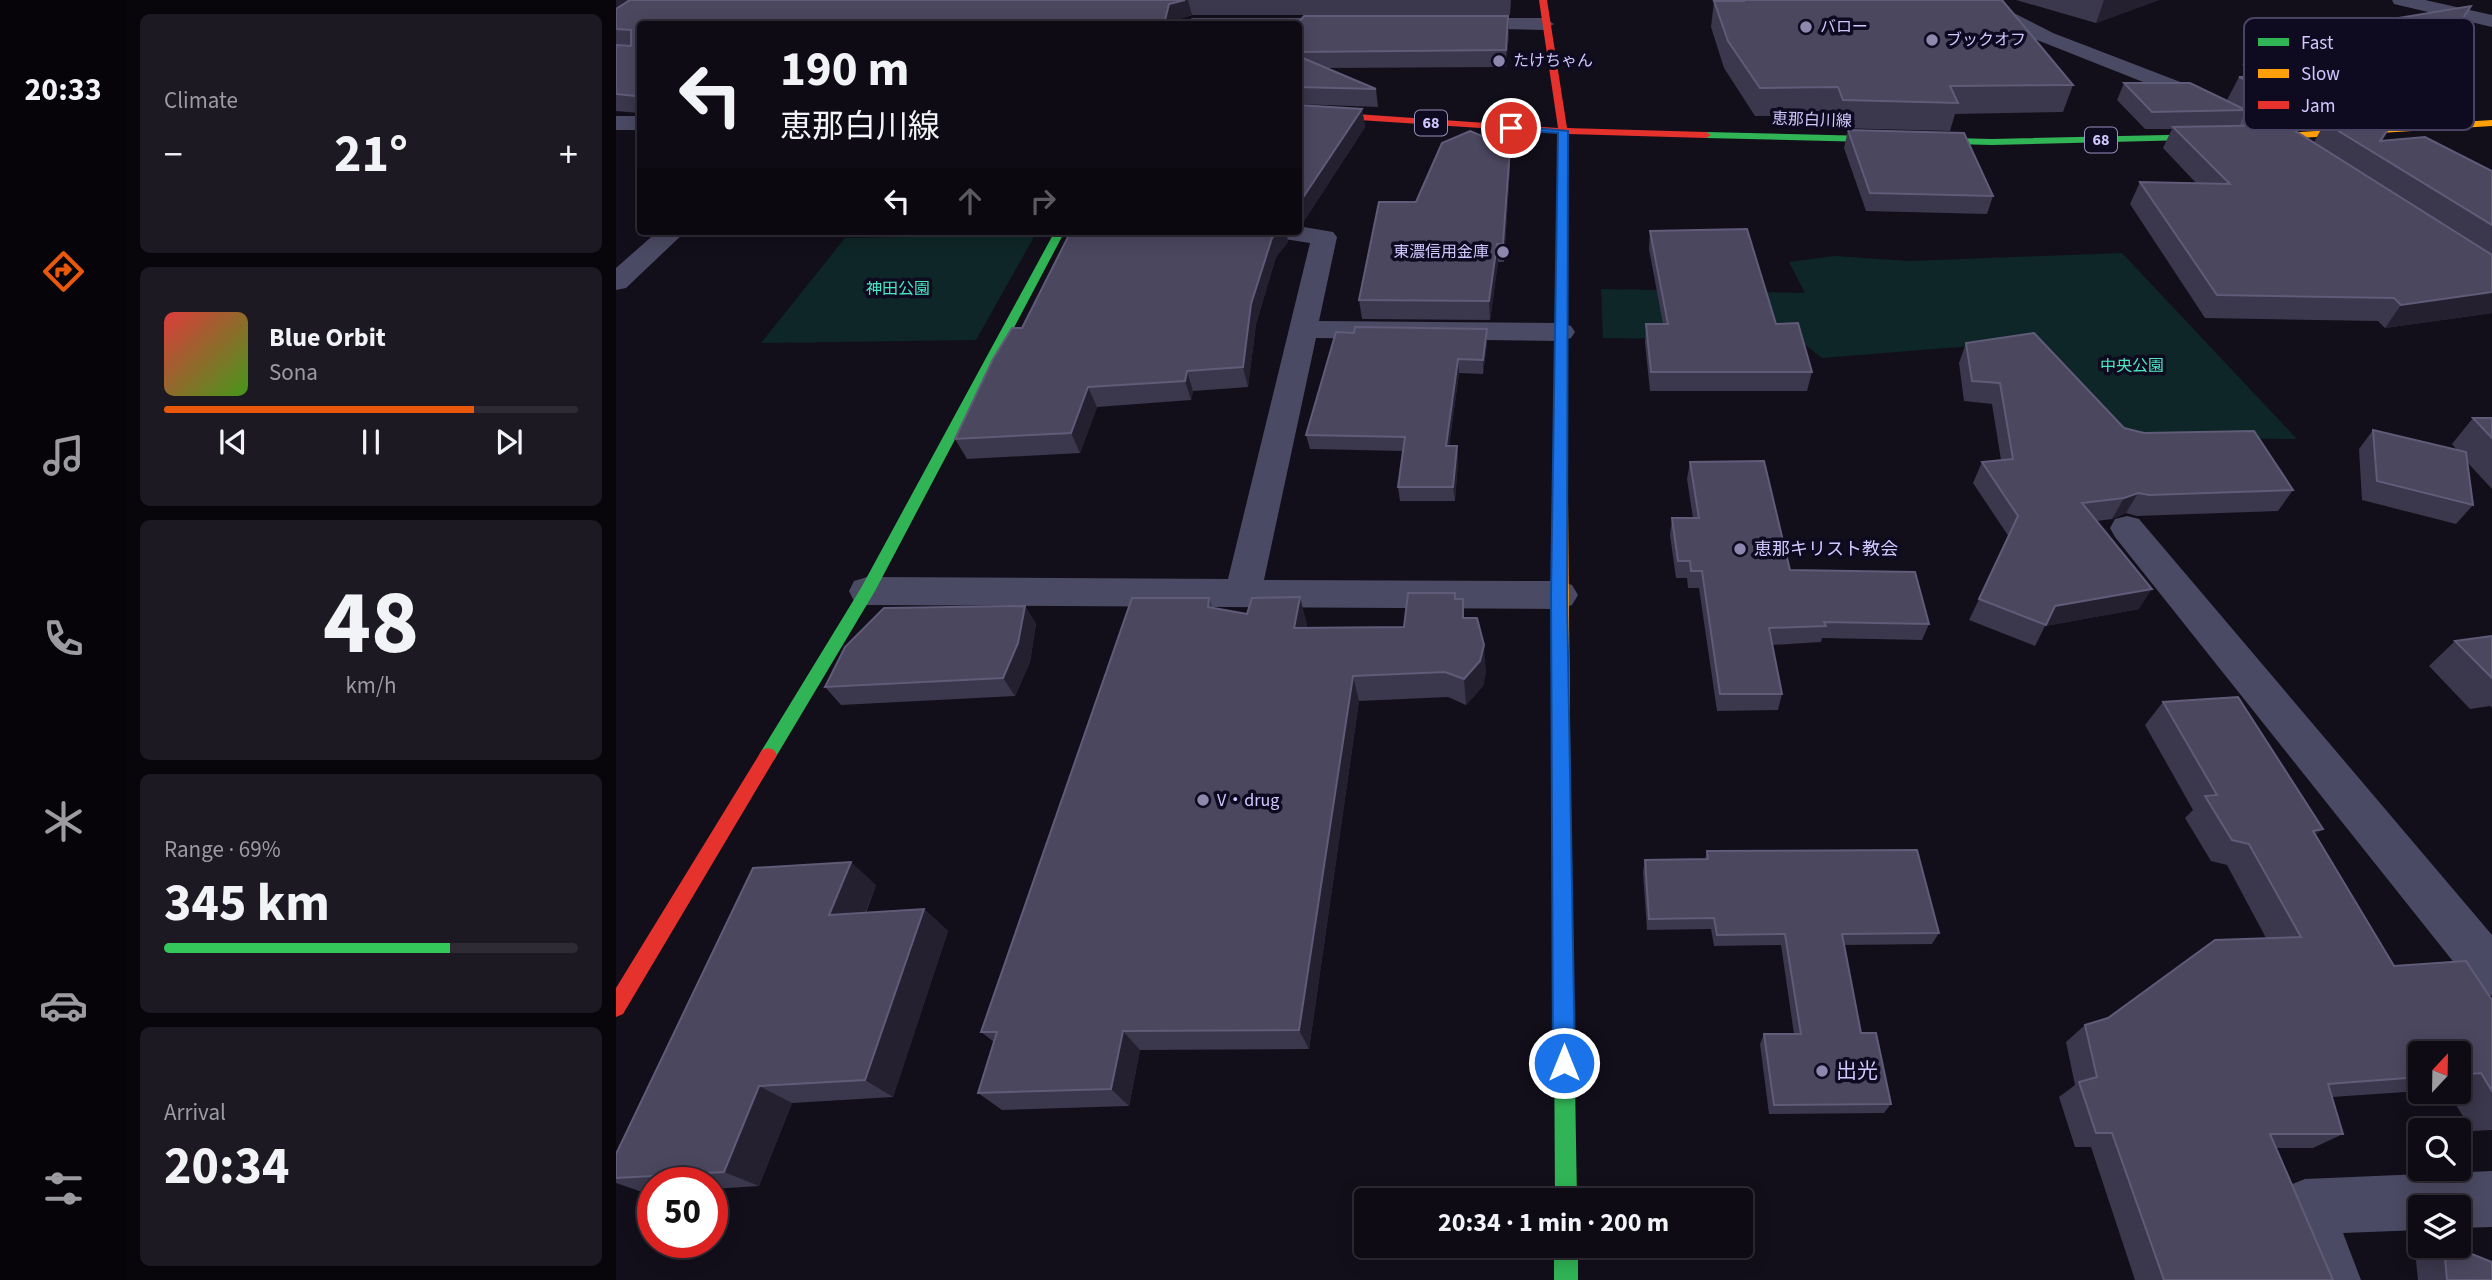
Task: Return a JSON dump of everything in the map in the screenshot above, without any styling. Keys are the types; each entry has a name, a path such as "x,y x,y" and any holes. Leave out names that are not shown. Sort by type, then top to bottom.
{"main road":[{"path":"1543,0 1563,131 1559,595 1566,1188"},
{"name":"恵那白川線","path":"1302,113 1563,131 1992,142 2280,136 2378,130"},
{"name":"恵那白川線","path":"2474,124 2492,123"},
{"path":"616,1007 867,591 1057,235"},
{"path":"1566,1258 1566,1280"}],"street":[{"path":"1193,21 1197,0"},
{"path":"1975,0 1991,11 2048,37 2172,85 2244,119"},
{"path":"2401,0 2492,21"},
{"path":"1302,24 1368,24"},
{"path":"1436,24 1545,24"},
{"path":"616,123 637,123"},
{"path":"2267,130 2324,165"},
{"path":"1243,593 1324,237 1302,234"},
{"path":"616,282 669,235"},
{"path":"1303,329 1561,331"},
{"path":"2127,528 2492,972"},
{"path":"867,591 1559,595"},
{"path":"2332,1280 2305,1207 2492,1199"}],"green space":[{"name":"神田公園","path":"1035,235 976,340 761,343 845,238"},
{"name":"中央公園","path":"2122,253 2297,439 2093,437 2034,341 1822,358 1799,340 1603,338 1601,289 1805,293 1789,262 1834,256 1910,261"}],"building":[{"path":"630,0 1185,0 1169,4 1165,21 637,21 636,96 616,94 616,45 631,46 631,30 616,29 616,9"},
{"path":"2002,0 2073,85 1950,86 1958,103 1843,100 1838,87 1760,88 1728,41 1714,1"},
{"path":"2471,6 2463,18 2398,18"},
{"path":"1304,16 1508,16 1506,50 1302,52 1302,21 1300,21"},
{"path":"1302,58 1376,89 1302,87"},
{"path":"2124,83 2190,83 2244,109 2244,110 2152,112"},
{"path":"1302,105 1362,109 1302,199"},
{"path":"2244,126 2244,130 2294,130 2492,255 2492,292 2401,305 2394,298 2217,295 2140,182 2230,184 2173,127"},
{"path":"1848,130 1964,133 1993,196 1870,193"},
{"path":"2337,130 2388,130 2380,141 2425,137 2492,171 2492,225"},
{"path":"1470,131 1510,148 1503,244 1497,244 1489,301 1359,300 1379,202 1416,202 1442,143"},
{"path":"1747,229 1776,324 1798,323 1812,372 1651,372 1646,324 1668,324 1650,231"},
{"path":"1069,235 1275,235 1251,304 1243,367 1187,371 1185,381 1088,387 1071,433 955,439 993,359 1012,328 1022,328"},
{"path":"1355,327 1487,329 1483,360 1458,359 1446,446 1457,446 1453,487 1398,487 1405,437 1306,435 1336,332 1354,333"},
{"path":"2034,333 2124,428 2144,433 2254,431 2293,490 2149,495 2138,493 2124,498 2082,503 2152,589 2055,606 2046,625 1979,599 2018,516 1982,462 2013,459 2000,383 1972,381 1966,343"},
{"path":"2473,418 2492,418 2492,438"},
{"path":"2373,430 2466,452 2473,505 2377,481"},
{"path":"1764,461 1790,570 1915,572 1929,624 1824,622 1826,626 1769,628 1782,694 1720,694 1702,571 1691,571 1690,561 1678,561 1672,518 1699,518 1690,462"},
{"path":"1408,593 1455,593 1455,599 1463,599 1463,618 1477,618 1484,645 1480,661 1464,679 1445,672 1353,676 1299,1030 1123,1031 1111,1089 978,1093 997,1032 981,1032 1132,598 1209,598 1208,607 1247,614 1252,598 1300,597 1294,628 1404,627"},
{"path":"1025,606 1018,643 1003,678 825,687 845,647 884,608"},
{"path":"2492,636 2492,678 2455,641"},
{"path":"2238,697 2323,829 2313,831 2394,966 2466,961 2492,1000 2492,1091 2481,1073 2471,1074 2471,1041 2408,1041 2408,1078 2328,1084 2343,1134 2270,1134 2333,1280 2164,1280 2112,1133 2096,1133 2079,1082 2097,1077 2085,1025 2108,1018 2215,940 2301,937 2249,844 2232,840 2205,796 2217,795 2163,702"},
{"path":"1917,850 1939,933 1842,934 1861,1033 1876,1033 1891,1104 1774,1105 1764,1034 1801,1034 1785,934 1717,935 1714,918 1649,919 1645,860 1708,859 1707,851"},
{"path":"851,862 829,915 924,909 865,1080 759,1086 726,1167 637,1167 637,1177 616,1178 616,1154 753,868"},
{"path":"2471,1254 2492,1262 2492,1280 2447,1280 2445,1258 2471,1258"}],"traffic: fast":[{"path":"1706,135 1992,142 2300,135"},
{"path":"768,755 867,591 1058,235"},
{"path":"1562,845 1566,1188"},
{"path":"1566,1258 1566,1280"}],"traffic: slow":[{"path":"2474,124 2492,123"},
{"path":"2300,135 2380,130"},
{"path":"1561,384 1562,845"}],"traffic: jam":[{"path":"1543,0 1563,131 1561,384"},
{"path":"1302,113 1563,131 1706,135"},
{"path":"616,1007 768,755"}],"place":[{"name":"バロー","path":"1806,27"},
{"name":"ブックオフ","path":"1932,40"},
{"name":"たけちゃん","path":"1499,61"},
{"name":"東濃信用金庫","path":"1503,252"},
{"name":"恵那キリスト教会","path":"1740,549"},
{"name":"V・drug","path":"1203,800"},
{"name":"出光","path":"1822,1071"}],"route":[{"path":"1511,128 1563,131 1559,595 1564,1063"}]}
